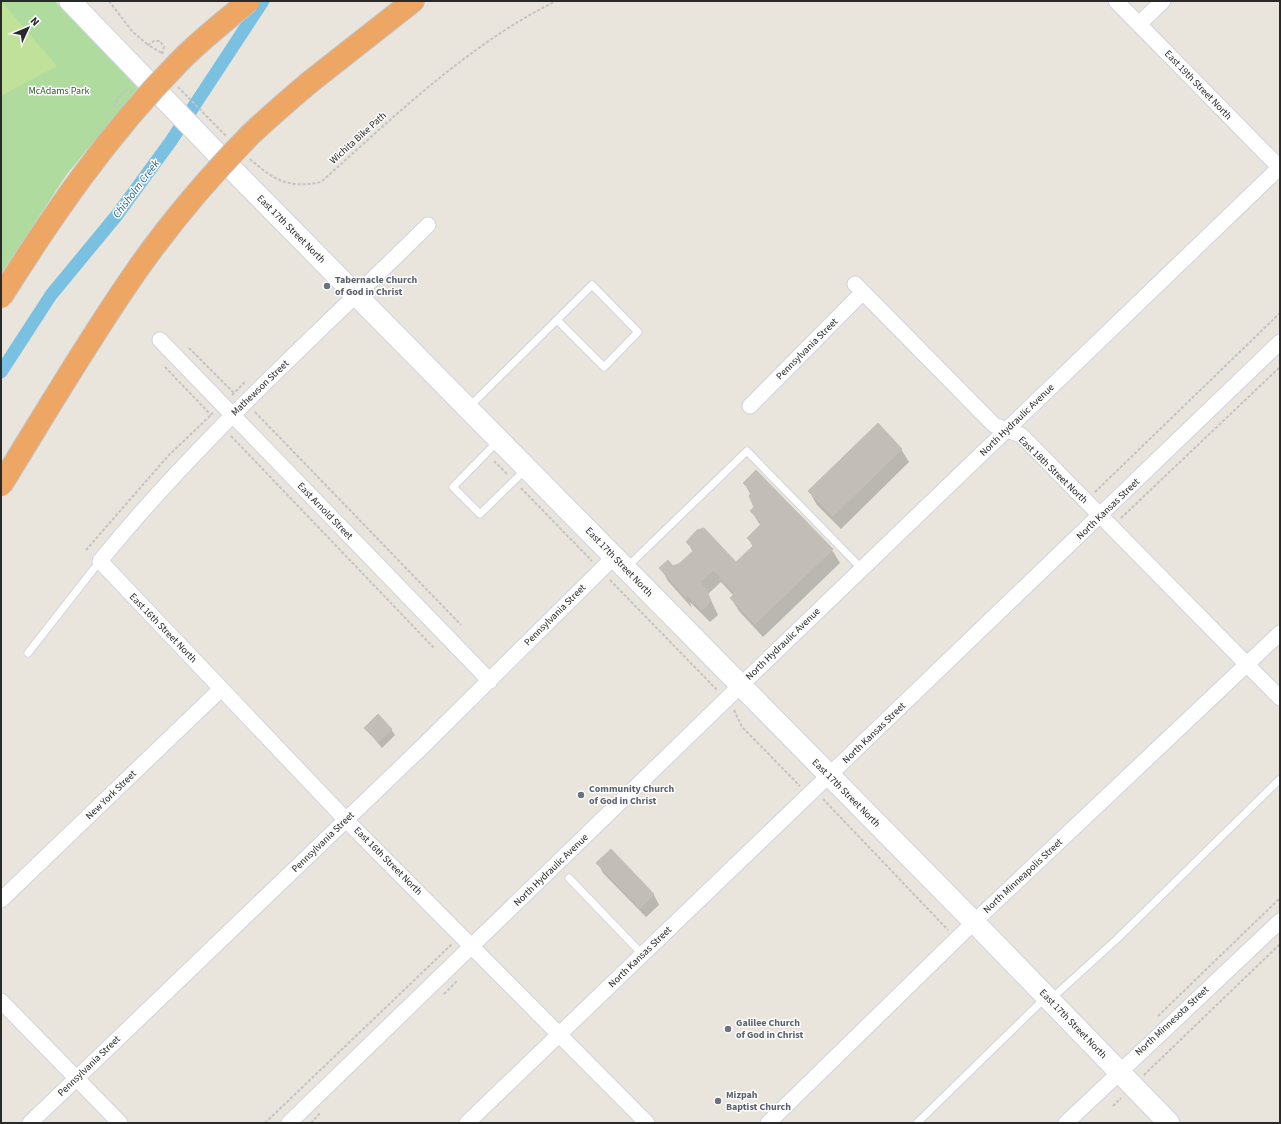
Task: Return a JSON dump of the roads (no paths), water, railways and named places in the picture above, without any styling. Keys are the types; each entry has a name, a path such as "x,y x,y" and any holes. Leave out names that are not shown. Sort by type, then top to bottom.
{"highway":[{"path":"1,297 69,193 110,141 178,62 250,1"},
{"path":"1,485 97,330 135,272 171,225 212,176 252,134 310,82 396,12 413,1"}],"street":[{"name":"East 17th Street North","path":"70,1 149,83 215,139 357,295 469,408 493,446 613,565 740,686 974,922 1170,1123"},
{"name":"East 19th Street North","path":"1116,1 1280,168"},
{"path":"1139,24 1163,1"},
{"name":"North Hydraulic Avenue","path":"289,1123 725,700 1280,168"},
{"name":"Mathewson Street","path":"100,561 125,530 196,451 221,411 357,295 428,225"},
{"name":"East 18th Street North","path":"859,288 994,425 1021,436 1104,513 1280,698"},
{"name":"Pennsylvania Street","path":"750,406 859,288"},
{"name":"East Arnold Street","path":"160,340 221,411 490,680"},
{"name":"North Kansas Street","path":"467,1123 813,793 1280,342"},
{"name":"East 16th Street North","path":"100,561 346,820 473,946 647,1123"},
{"name":"Pennsylvania Street","path":"30,1123 490,680 613,565"},
{"name":"North Minneapolis Street","path":"768,1123 974,922 1280,633"},
{"name":"New York Street","path":"1,900 221,689"},
{"name":"North Minnesota Street","path":"1066,1123 1119,1071 1280,920"},
{"path":"1,1001 120,1123"}],"lane":[{"path":"469,408 557,320 592,285 638,332 604,367 557,320"},
{"path":"493,446 452,487 480,514 521,474"},
{"path":"613,565 747,451 862,569"},
{"path":"28,652 100,561"},
{"path":"917,1123 1048,998 1116,938 1280,779"},
{"path":"569,878 643,955"}],"waterway":[{"name":"Chisholm Creek","path":"1,372 51,295 117,215 171,141 263,1"}],"place":[{"name":"Tabernacle Church of God in Christ","path":"327,286"},
{"name":"Community Church of God in Christ","path":"581,795"},
{"name":"Galilee Church of God in Christ","path":"728,1029"},
{"name":"Mizpah Baptist Church","path":"718,1101"}],"park label":[{"name":"McAdams Park","path":"59,91"}]}
